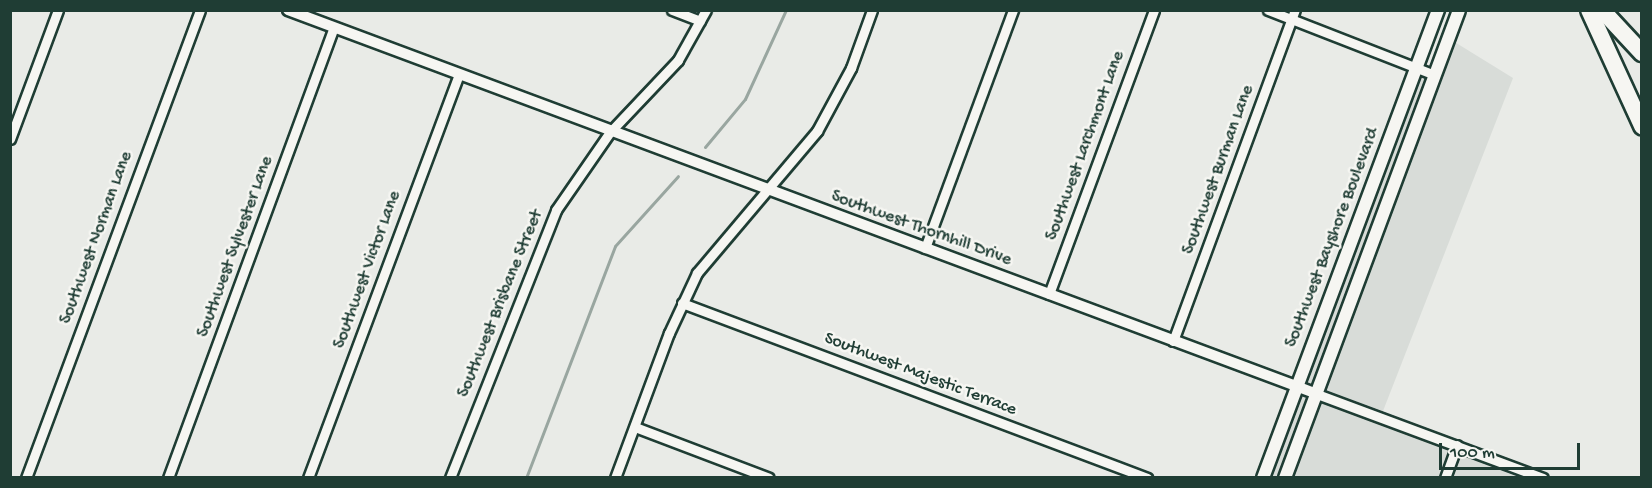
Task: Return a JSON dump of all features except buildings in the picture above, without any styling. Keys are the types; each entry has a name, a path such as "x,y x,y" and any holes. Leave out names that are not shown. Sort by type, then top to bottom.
{"highway":[{"path":"1589,10 1641,126"},
{"path":"1602,10 1641,53"},
{"path":"1614,10 1641,40"}],"main road":[{"name":"Southwest Bayshore Boulevard","path":"1263,477 1437,10"},
{"path":"1286,477 1459,10"}],"street":[{"path":"10,139 58,10"},
{"name":"Southwest Norman Lane","path":"26,477 200,10"},
{"name":"Southwest Thornhill Drive","path":"288,10 610,132 1543,477"},
{"path":"672,10 700,21"},
{"name":"Southwest Brisbane Street","path":"450,477 532,262 556,210 610,132 652,93 706,10"},
{"path":"615,477 682,303 697,273 770,190 835,100 872,10"},
{"path":"925,248 1013,10"},
{"name":"Southwest Larchmont Lane","path":"1049,294 1154,10"},
{"path":"1268,10 1294,15 1435,75"},
{"name":"Southwest Burman Lane","path":"1173,341 1294,15"},
{"name":"Southwest Sylvester Lane","path":"168,477 334,28"},
{"name":"Southwest Victor Lane","path":"308,477 459,74"},
{"name":"Southwest Majestic Terrace","path":"682,303 1147,477"},
{"path":"635,427 769,477"},
{"path":"1445,477 1457,445"}],"shaded area":[{"path":"1453,41 1513,78 1383,411 1324,390"},
{"path":"1420,75 1429,78 1315,387 1306,384"},
{"path":"1302,394 1311,397 1280,477 1271,478"},
{"path":"1320,400 1450,448 1439,477 1291,478"},
{"path":"1460,452 1480,459 1523,477 1450,477"}],"waterway":[{"path":"705,147 745,99 786,10"},
{"path":"526,478 615,246 678,176"}]}
